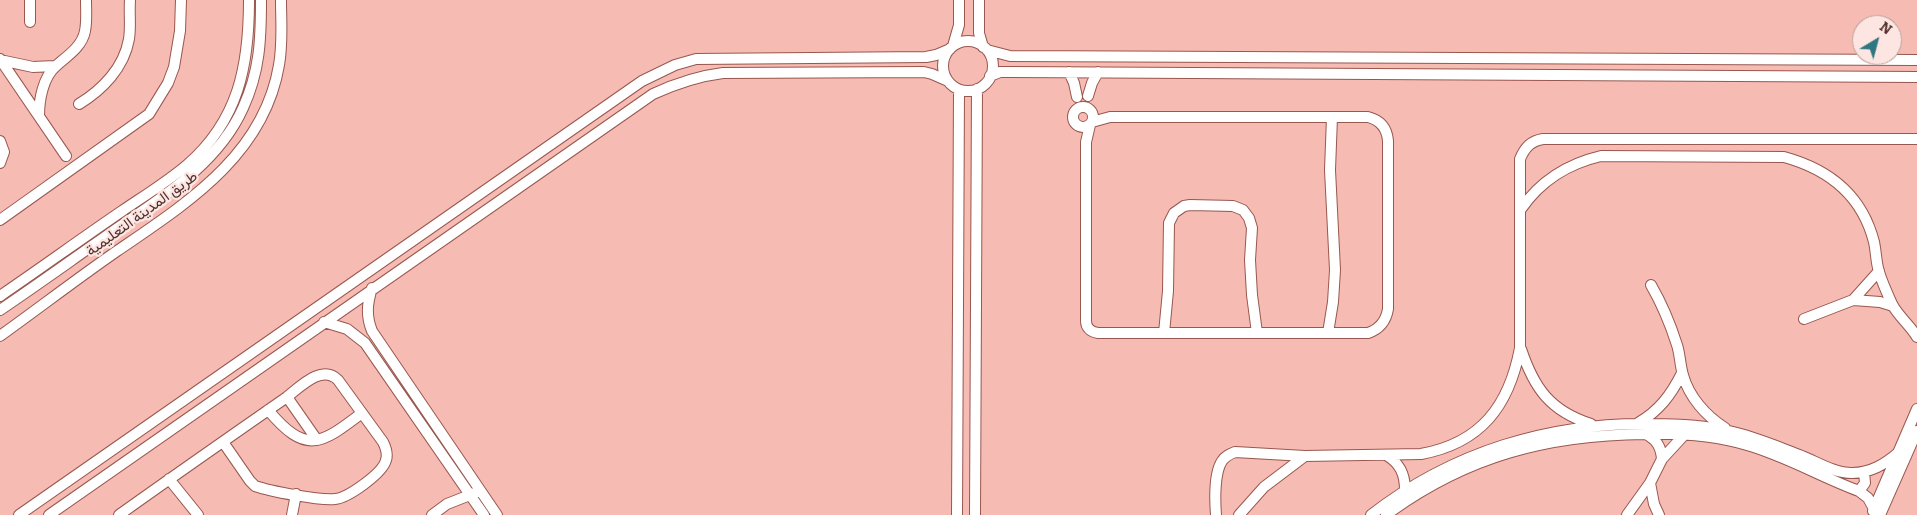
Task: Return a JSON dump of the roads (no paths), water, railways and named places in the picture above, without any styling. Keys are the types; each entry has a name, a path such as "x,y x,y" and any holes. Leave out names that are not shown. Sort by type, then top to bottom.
{"street":[{"path":"30,0 30,22"},
{"path":"39,116 43,90 55,66 72,53 86,31 86,0"},
{"path":"79,104 104,85 122,59 129,39 130,0"},
{"path":"0,220 149,114 168,83 174,67 179,40 181,0"},
{"path":"0,296 176,174 203,150 223,123 241,82 248,46 249,0"},
{"name":"طريق المدينة التعليمية","path":"0,310 176,187 219,146 242,110 256,73 260,54 261,0"},
{"name":"طريق المدينة التعليمية","path":"0,336 178,210 204,189 236,155 264,112 277,74 281,48 281,0"},
{"path":"948,81 943,64 959,25 959,0"},
{"path":"49,515 372,288 653,94 678,82 697,76 724,73 924,72 948,81 959,90 970,91 983,86 990,76 993,66 979,33 979,0"},
{"path":"19,515 642,81 675,64 696,59 926,57 936,55 968,41 1000,55 1020,56 1917,60"},
{"path":"0,59 33,67 55,66"},
{"path":"0,59 66,156"},
{"path":"990,76 1006,72 1098,72 1917,77"},
{"path":"1069,72 1085,108 1086,142 1087,327 1092,331 1098,333 1328,333 1373,331 1384,322 1388,309 1388,136 1381,123 1373,118 1110,117 1085,108 1074,112 1072,117 1086,142"},
{"path":"1078,126 1085,127 1085,108 1092,83 1098,72"},
{"path":"975,515 977,89"},
{"path":"957,515 959,90"},
{"path":"1328,333 1333,302 1335,270 1330,193 1332,117"},
{"path":"1216,515 1215,496 1219,468 1227,456 1235,452 1305,456 1421,454 1452,446 1475,432 1490,418 1502,402 1514,378 1520,348 1520,158 1528,145 1535,140 1543,138 1917,139"},
{"path":"0,141 4,152 0,163"},
{"path":"1521,209 1529,197 1549,178 1574,164 1601,156 1784,157 1818,169 1846,190 1865,218 1874,240 1879,271 1893,306 1917,336"},
{"path":"463,205 473,219"},
{"path":"1164,333 1169,284 1169,223 1174,213 1190,205 1233,206 1242,210 1249,218 1252,228 1250,260 1252,295 1257,333"},
{"path":"1853,300 1879,271"},
{"path":"1651,285 1672,327 1679,349 1682,373 1690,390 1700,406 1726,435"},
{"path":"372,288 367,305 372,331 497,515"},
{"path":"1804,319 1853,300 1867,300 1893,306"},
{"path":"324,322 347,328 365,343 484,515"},
{"path":"1520,348 1540,392 1564,413 1594,425 1646,434 1726,435 1779,447 1840,472 1864,472 1877,468 1899,452"},
{"path":"1638,423 1664,403 1682,373"},
{"path":"120,515 169,479 321,374 331,374 338,380 386,448 386,460 380,471 349,495 342,498 328,499 255,486 223,442"},
{"path":"288,396 317,440"},
{"path":"268,410 290,434 308,440 317,440 332,435 362,413"},
{"path":"1878,513 1899,452 1916,416"},
{"path":"1386,515 1428,487 1495,456 1544,443 1638,423 1698,426 1726,435 1859,491 1868,498 1878,513"},
{"path":"1371,515 1405,490 1459,461 1516,440 1594,425"},
{"path":"1878,513 1917,431"},
{"path":"1646,434 1658,444 1662,459"},
{"path":"1627,515 1650,483 1662,459 1685,434"},
{"path":"1452,446 1459,461"},
{"path":"1386,455 1400,466 1404,474 1405,490"},
{"path":"1239,515 1264,487 1305,456"},
{"path":"1859,491 1865,483 1864,472"},
{"path":"169,479 198,515"},
{"path":"432,515 447,504 463,485 473,479"},
{"path":"1650,483 1654,504 1659,515"},
{"path":"447,504 470,496 480,490"},
{"path":"292,515 296,494"}]}
